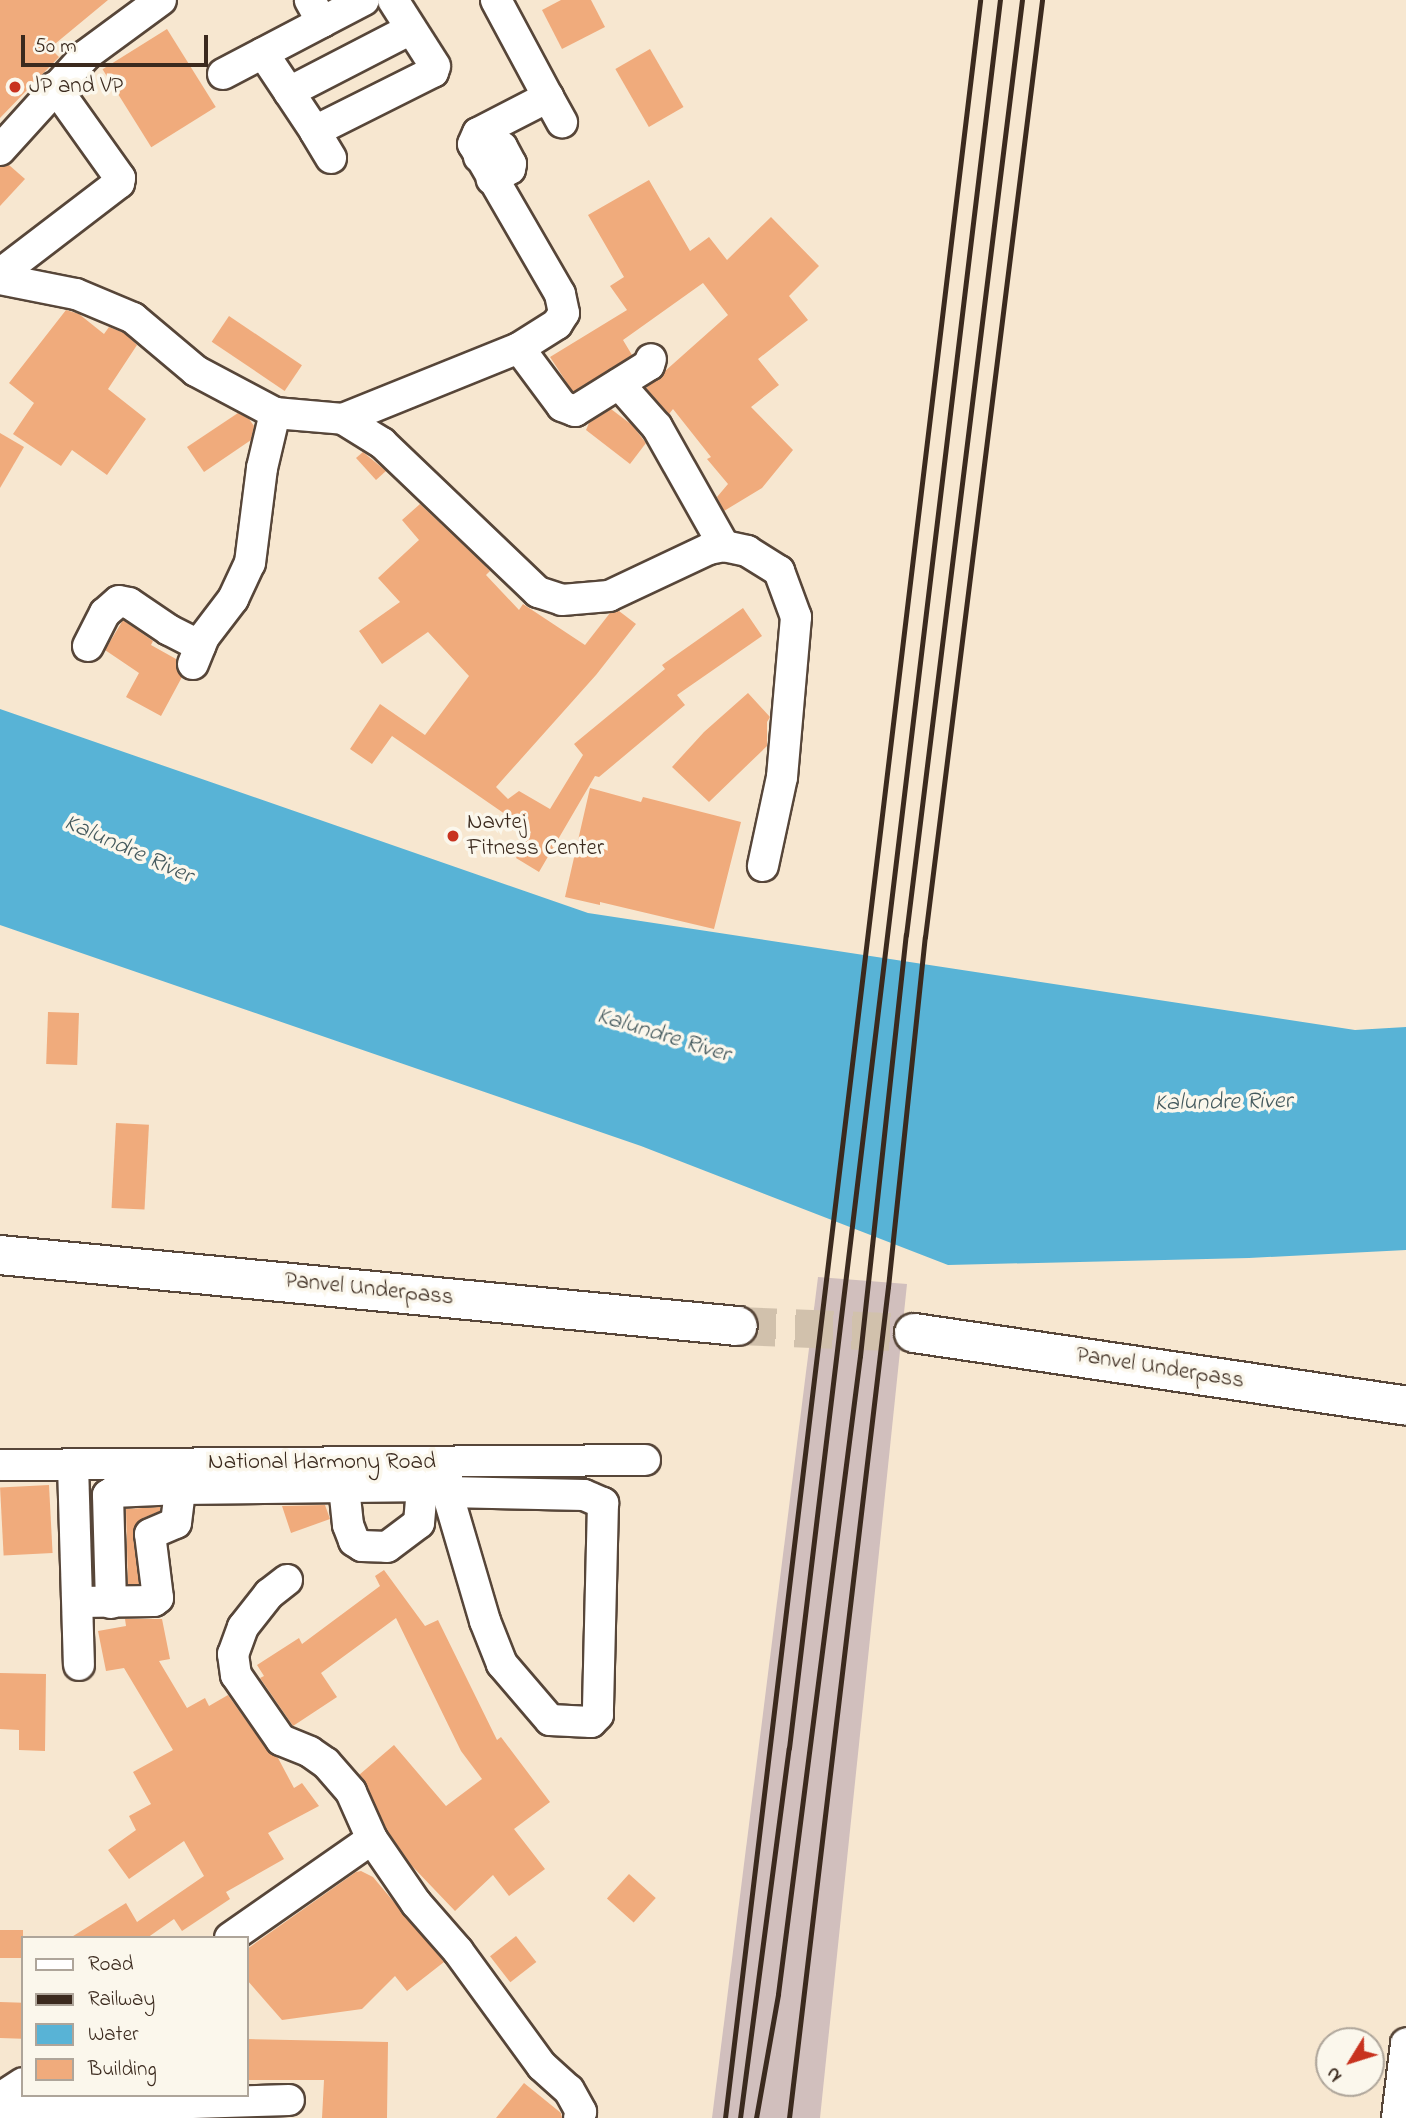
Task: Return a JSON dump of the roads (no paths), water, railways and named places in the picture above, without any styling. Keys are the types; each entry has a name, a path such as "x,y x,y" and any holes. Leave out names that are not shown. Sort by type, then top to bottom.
{"main road":[{"name":"Panvel Underpass","path":"0,1255 738,1326"},
{"name":"Panvel Underpass","path":"914,1332 1406,1406"}],"street":[{"path":"0,150 129,8 161,0"},
{"path":"223,74 263,53 316,11 364,0"},
{"path":"314,131 433,72 435,66 393,0"},
{"path":"343,419 519,348 556,324 564,313 560,294 473,144 478,133 555,109 496,0"},
{"path":"289,92 411,29"},
{"path":"263,53 331,158"},
{"path":"0,276 119,183 120,178 55,87"},
{"path":"0,276 76,294 133,318 196,371 275,413 343,419 382,443 538,592 562,600 609,596 709,549 724,546 747,551 779,571 796,617 782,777 763,866"},
{"path":"519,348 562,405 575,411 649,365 650,359"},
{"path":"619,384 657,427 724,546"},
{"path":"88,646 105,613 119,601 129,603 169,630 196,655 233,599 250,562 262,468 275,413"},
{"name":"National Harmony Road","path":"0,1465 73,1465 180,1476 447,1462 645,1460"},
{"path":"584,1461 584,1495"},
{"path":"344,1486 348,1525 354,1541 362,1546 387,1547 419,1523 447,1462"},
{"path":"73,1465 79,1665"},
{"path":"111,1602 108,1495 180,1476 344,1486 584,1495 603,1503 598,1715 591,1722 550,1720 502,1664 435,1490"},
{"path":"78,1602 154,1601 159,1598 150,1534 176,1523 180,1476"},
{"path":"287,1580 269,1594 243,1627 233,1654 236,1675 281,1740 310,1752 326,1763 351,1793 372,1839 416,1903 458,1951 541,2066 569,2090 581,2112 579,2118"},
{"path":"233,1936 372,1839"},
{"path":"1397,2118 1406,2044"},
{"path":"0,2098 21,2084"},
{"path":"0,2109 289,2100"}],"water":[{"name":"Kalundre River","path":"0,709 588,913 1355,1030 1406,1027 1406,1250 1249,1258 948,1265 641,1146 0,925"}],"tunnel":[{"path":"738,1326 914,1333"}],"railway":[{"path":"725,2118 980,0"},
{"path":"740,2118 789,1748 1000,0"},
{"path":"756,2118 778,1994 860,1356 906,935 1022,0"},
{"path":"789,2118 888,1287 925,937 1042,0"}],"place":[{"name":"JP and VP","path":"15,87"},
{"name":"Navtej Fitness Center","path":"453,836"}]}
